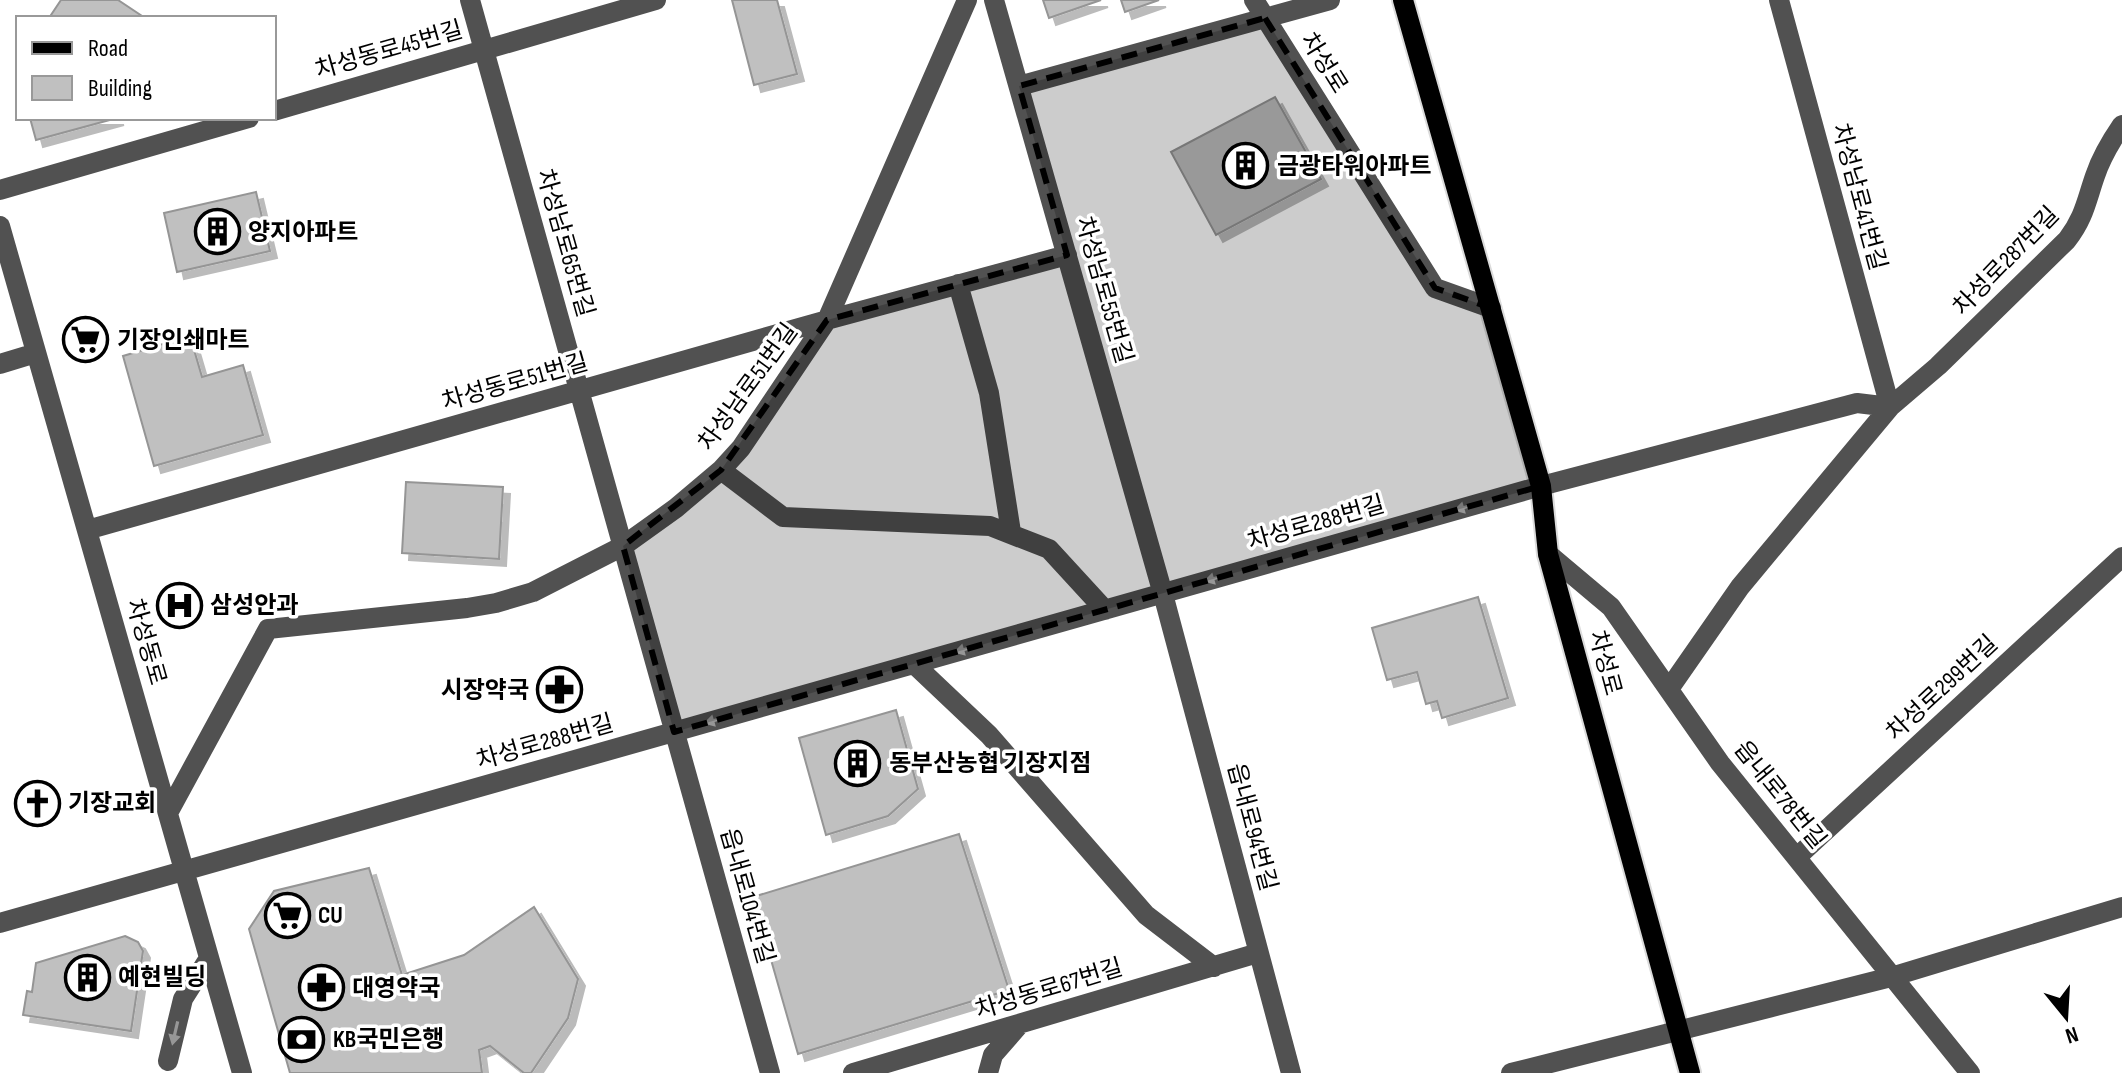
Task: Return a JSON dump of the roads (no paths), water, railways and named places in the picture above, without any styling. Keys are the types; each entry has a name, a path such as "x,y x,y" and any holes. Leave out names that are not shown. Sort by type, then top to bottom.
{"main road":[{"name":"차성로","path":"1403,0 1541,486 1548,554 1690,1073"}],"street":[{"name":"차성남로65번길","path":"470,0 674,732"},
{"name":"차성동로45번길","path":"276,110 656,0"},
{"name":"차성남로51번길","path":"168,813 268,629 496,603 533,592 623,546 676,508 721,470 741,448 827,320 967,0"},
{"name":"차성남로55번길","path":"994,0 1163,594"},
{"path":"1254,0 1265,18"},
{"name":"차성로","path":"1019,86 1330,0"},
{"name":"차성남로41번길","path":"1779,0 1890,407"},
{"name":"차성로","path":"1265,18 1435,288 1491,308"},
{"path":"0,190 242,120"},
{"name":"차성로287번길","path":"1669,689 1740,587 1890,407 1938,366 2067,240 2084,217 2096,174 2122,125"},
{"name":"차성동로","path":"0,226 242,1073"},
{"name":"차성동로51번길","path":"87,530 1067,255"},
{"path":"958,284 989,393 1011,532"},
{"path":"0,364 36,353"},
{"path":"1541,486 1857,403 1890,407"},
{"path":"721,470 783,517 990,526 1011,532 1049,549 1105,610"},
{"name":"차성로288번길","path":"0,923 1541,486"},
{"name":"읍내로78번길","path":"1548,554 1611,607 1720,763 1970,1073"},
{"name":"차성로299번길","path":"1797,857 2122,557"},
{"name":"읍내로94번길","path":"1163,594 1291,1073"},
{"path":"914,664 989,735 1146,915 1214,967"},
{"name":"읍내로104번길","path":"674,732 770,1073"},
{"path":"1511,1073 1537,1070 1679,1030 1891,977 2122,907"},
{"name":"차성동로67번길","path":"853,1073 1020,1024 1075,998 1214,967 1258,953"},
{"path":"168,1061 183,999 209,958"},
{"path":"988,1073 993,1055 1020,1024"}],"place":[{"name":"금광타워아파트","path":"1246,166"},
{"name":"양지아파트","path":"217,232"},
{"name":"기장인쇄마트","path":"86,340"},
{"name":"삼성안과","path":"179,605"},
{"name":"시장약국","path":"560,690"},
{"name":"동부산농협 기장지점","path":"858,763"},
{"name":"기장교회","path":"37,803"},
{"name":"CU","path":"287,915"},
{"name":"예현빌딩","path":"87,977"},
{"name":"대영약국","path":"321,988"},
{"name":"KB국민은행","path":"302,1039"}]}
